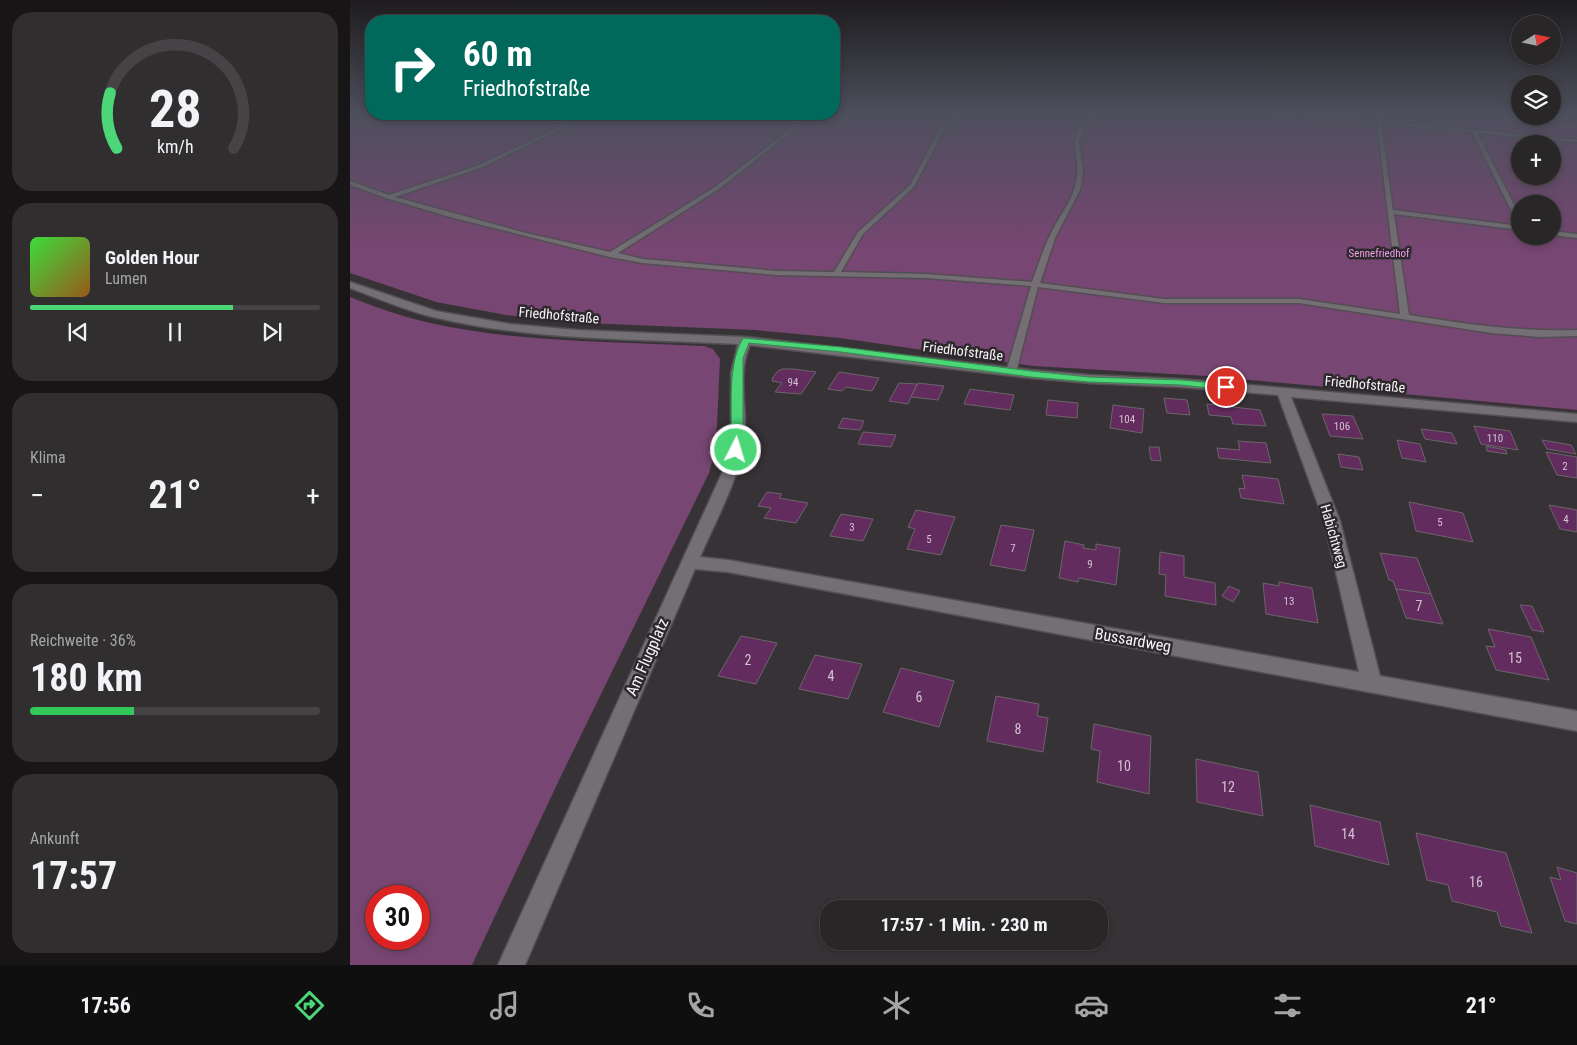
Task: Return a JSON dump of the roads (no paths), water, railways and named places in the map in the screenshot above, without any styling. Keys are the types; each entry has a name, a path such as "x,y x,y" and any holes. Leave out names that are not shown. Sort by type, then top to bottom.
{"street":[{"name":"Friedhofstraße","path":"350,285 434,314 510,326 577,333 746,340 1089,380 1181,382 1577,418"},
{"name":"Am Flugplatz","path":"511,965 729,473 736,450 738,432 738,358 746,340"},
{"name":"Habichtweg","path":"1283,392 1332,521 1372,684"},
{"name":"Bussardweg","path":"689,562 728,566 1577,721"}],"lane":[{"path":"388,197 481,166 498,158"},
{"path":"610,255 717,188 755,158"},
{"path":"836,274 860,233 912,186 927,158"},
{"path":"1011,372 1036,284 1053,236 1079,184 1079,158"},
{"path":"1383,158 1405,318"},
{"path":"1488,158 1511,204"},
{"path":"350,183 388,197 526,235 643,261 728,270 926,276 1036,284 1164,302 1299,301 1491,330 1540,334 1577,333"},
{"path":"1391,212 1511,227"},
{"path":"1561,234 1577,236"}],"park label":[{"name":"Sennefriedhof","path":"1379,253"}]}
